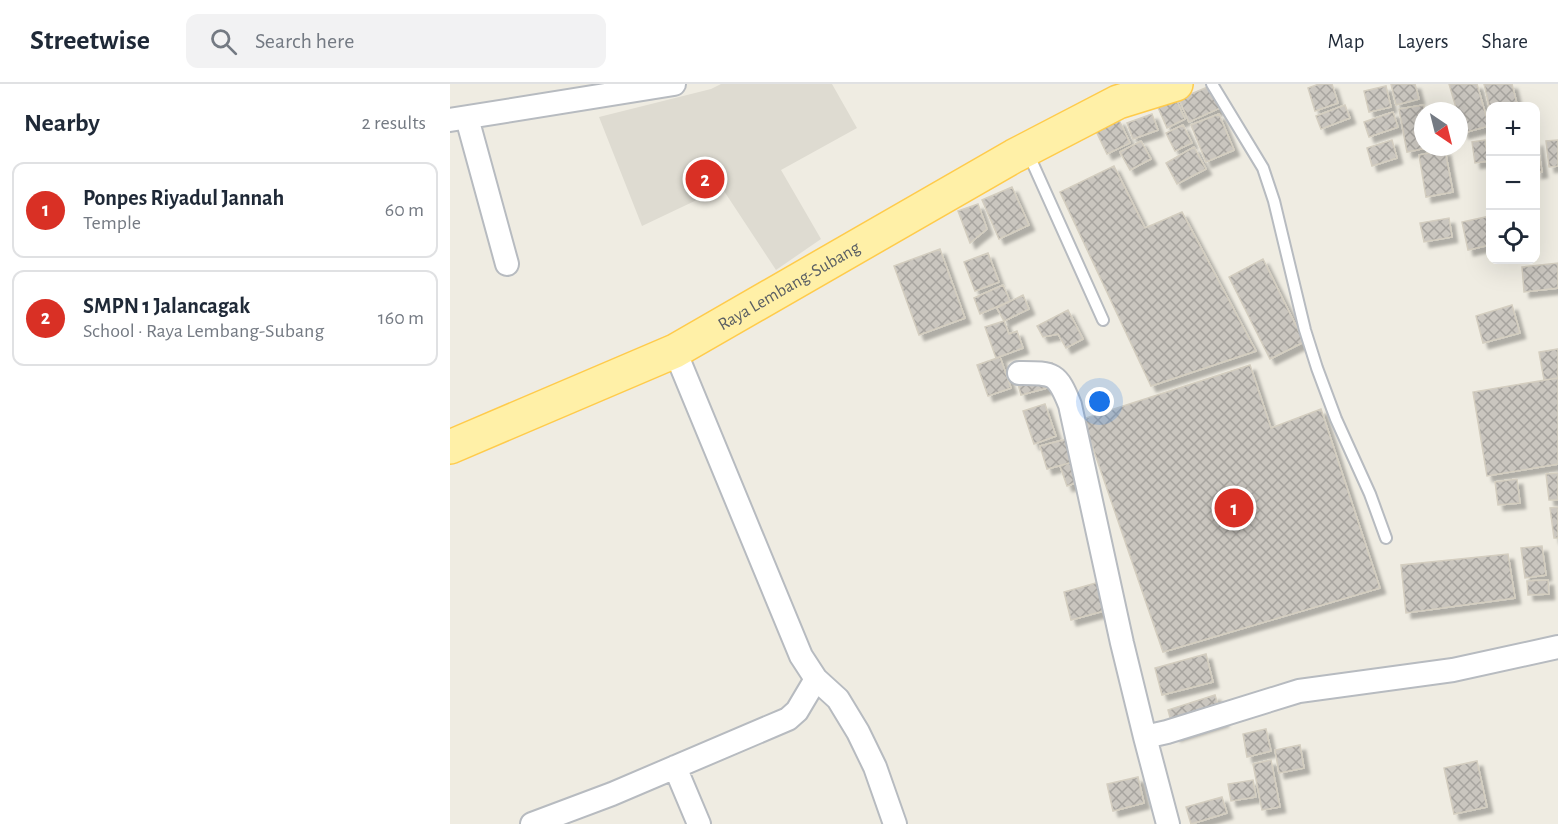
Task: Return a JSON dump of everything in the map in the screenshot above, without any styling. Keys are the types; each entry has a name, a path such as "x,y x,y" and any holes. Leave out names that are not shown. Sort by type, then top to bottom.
{"main road":[{"name":"Raya Lembang-Subang","path":"450,447 675,351 1123,93 1176,84"}],"street":[{"path":"507,264 458,119 674,84"},
{"path":"675,351 801,656 816,679 837,699 858,732 875,767 895,824"},
{"path":"1019,373 1047,373 1054,377 1063,387 1070,405 1122,643 1168,824"},
{"path":"1145,737 1299,690 1453,670 1558,647"},
{"path":"532,824 612,794 788,719 797,711 816,679"},
{"path":"675,767 699,824"}],"lane":[{"path":"1212,84 1263,168 1274,201 1305,330 1317,368 1386,538"},
{"path":"1026,150 1103,320"}],"shaded area":[{"path":"721,84 832,84 857,128 781,170 821,239 776,270 722,188 642,226 599,117 711,89"}],"building":[{"path":"1319,84 1332,84 1338,103 1315,111 1308,88"},
{"path":"1391,84 1415,84 1419,99 1396,105"},
{"path":"1449,84 1477,84 1486,116 1486,127 1468,132 1468,102 1454,102"},
{"path":"1484,84 1512,84 1516,102 1488,102"},
{"path":"1210,86 1220,108 1189,122 1179,99"},
{"path":"1386,86 1391,107 1369,112 1364,91"},
{"path":"1174,95 1185,119 1167,128 1156,103"},
{"path":"1345,105 1350,118 1321,129 1316,116"},
{"path":"1414,107 1414,151 1407,152 1399,109"},
{"path":"1393,112 1398,127 1369,137 1364,122"},
{"path":"1152,114 1158,130 1133,139 1127,123"},
{"path":"1219,114 1234,150 1206,162 1191,125"},
{"path":"1119,120 1130,143 1107,154 1096,131"},
{"path":"1183,125 1192,143 1175,151 1166,133"},
{"path":"1392,140 1397,158 1372,166 1367,148"},
{"path":"1485,140 1486,161 1475,163 1472,142"},
{"path":"1558,140 1558,166 1549,167 1546,141"},
{"path":"1141,141 1151,159 1130,170 1120,152"},
{"path":"1194,147 1206,169 1177,184 1166,163"},
{"path":"1419,156 1446,156 1453,192 1426,197"},
{"path":"1114,166 1145,228 1182,212 1256,351 1151,386 1060,192"},
{"path":"1012,187 1029,225 999,239 982,200"},
{"path":"978,204 987,229 970,243 958,211"},
{"path":"1486,217 1486,246 1468,250 1462,222"},
{"path":"1449,218 1452,237 1424,242 1420,223"},
{"path":"940,249 965,318 919,335 894,266"},
{"path":"988,253 999,282 975,291 964,262"},
{"path":"1263,259 1304,342 1270,359 1229,277"},
{"path":"1558,263 1558,288 1524,292 1522,267"},
{"path":"1003,285 1010,301 980,314 974,298"},
{"path":"1023,295 1029,309 1004,321 997,308"},
{"path":"1512,305 1520,333 1483,343 1476,316"},
{"path":"1068,310 1083,339 1066,348 1058,334 1043,337 1037,326"},
{"path":"1004,321 1009,334 1017,331 1023,348 996,358 985,327"},
{"path":"1558,349 1558,378 1544,380 1539,352"},
{"path":"1000,357 1011,388 988,396 977,365"},
{"path":"1052,363 1058,385 1021,395 1015,373"},
{"path":"1250,365 1271,428 1321,409 1380,588 1163,652 1083,419"},
{"path":"1558,378 1558,464 1487,476 1473,392"},
{"path":"1045,404 1056,436 1034,444 1023,411"},
{"path":"1071,438 1077,461 1047,469 1040,446"},
{"path":"1075,461 1081,481 1067,486 1060,466"},
{"path":"1558,473 1558,500 1549,500 1546,474"},
{"path":"1517,479 1520,503 1498,505 1495,482"},
{"path":"1558,507 1558,538 1554,538 1550,508"},
{"path":"1542,546 1546,575 1525,578 1521,548"},
{"path":"1508,554 1515,598 1406,613 1401,565"},
{"path":"1548,580 1549,594 1528,595 1527,581"},
{"path":"1103,581 1111,609 1071,620 1064,592"},
{"path":"1206,654 1213,682 1162,695 1155,668"},
{"path":"1215,695 1223,721 1175,736 1168,710"},
{"path":"1266,729 1271,751 1247,757 1243,734"},
{"path":"1300,745 1304,768 1279,773 1275,750"},
{"path":"1271,760 1280,807 1262,810 1253,764"},
{"path":"1477,761 1487,807 1454,814 1444,768"},
{"path":"1138,777 1144,803 1113,811 1107,784"},
{"path":"1253,780 1256,797 1231,801 1228,784"},
{"path":"1222,797 1227,813 1191,824 1186,807"}],"place":[{"name":"SMPN 1 Jalancagak","path":"705,179"},
{"name":"Ponpes Riyadul Jannah","path":"1234,508"}]}
